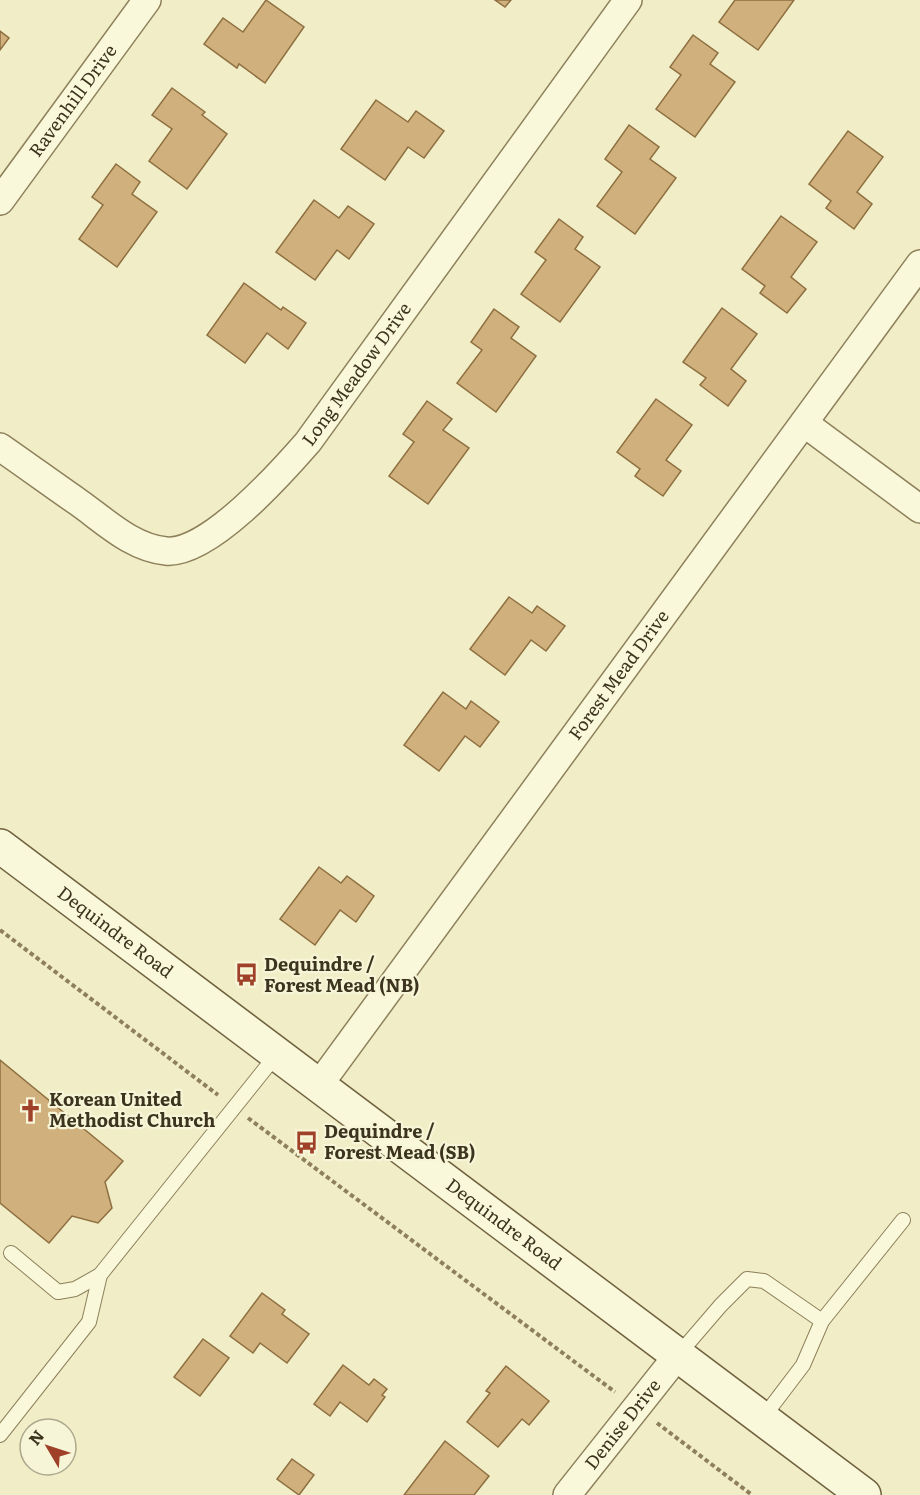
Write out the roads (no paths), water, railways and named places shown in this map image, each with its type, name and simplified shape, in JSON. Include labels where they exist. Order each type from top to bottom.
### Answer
[{"type":"main road","name":"Dequindre Road","points":[[0,846],[864,1495]]},
{"type":"street","name":"Ravenhill Drive","points":[[0,201],[147,0]]},
{"type":"street","name":"Long Meadow Drive","points":[[0,447],[123,534],[145,546],[167,551],[187,548],[207,538],[284,470],[308,442],[628,0]]},
{"type":"street","name":"Forest Mead Drive","points":[[319,1085],[920,264]]},
{"type":"street","points":[[804,423],[920,509]]},
{"type":"street","name":"Denise Drive","points":[[567,1495],[678,1355]]},
{"type":"lane","points":[[11,1253],[58,1292],[75,1289],[100,1275],[277,1054]]},
{"type":"lane","points":[[762,1419],[803,1365],[822,1321],[903,1220]]},
{"type":"lane","points":[[0,1435],[89,1322],[100,1275]]},
{"type":"lane","points":[[678,1355],[747,1279],[764,1281],[822,1321]]},
{"type":"place","name":"Dequindre / Forest Mead (NB)","points":[[246,975]]},
{"type":"place","name":"Korean United Methodist Church","points":[[31,1110]]},
{"type":"place","name":"Dequindre / Forest Mead (SB)","points":[[306,1142]]}]
